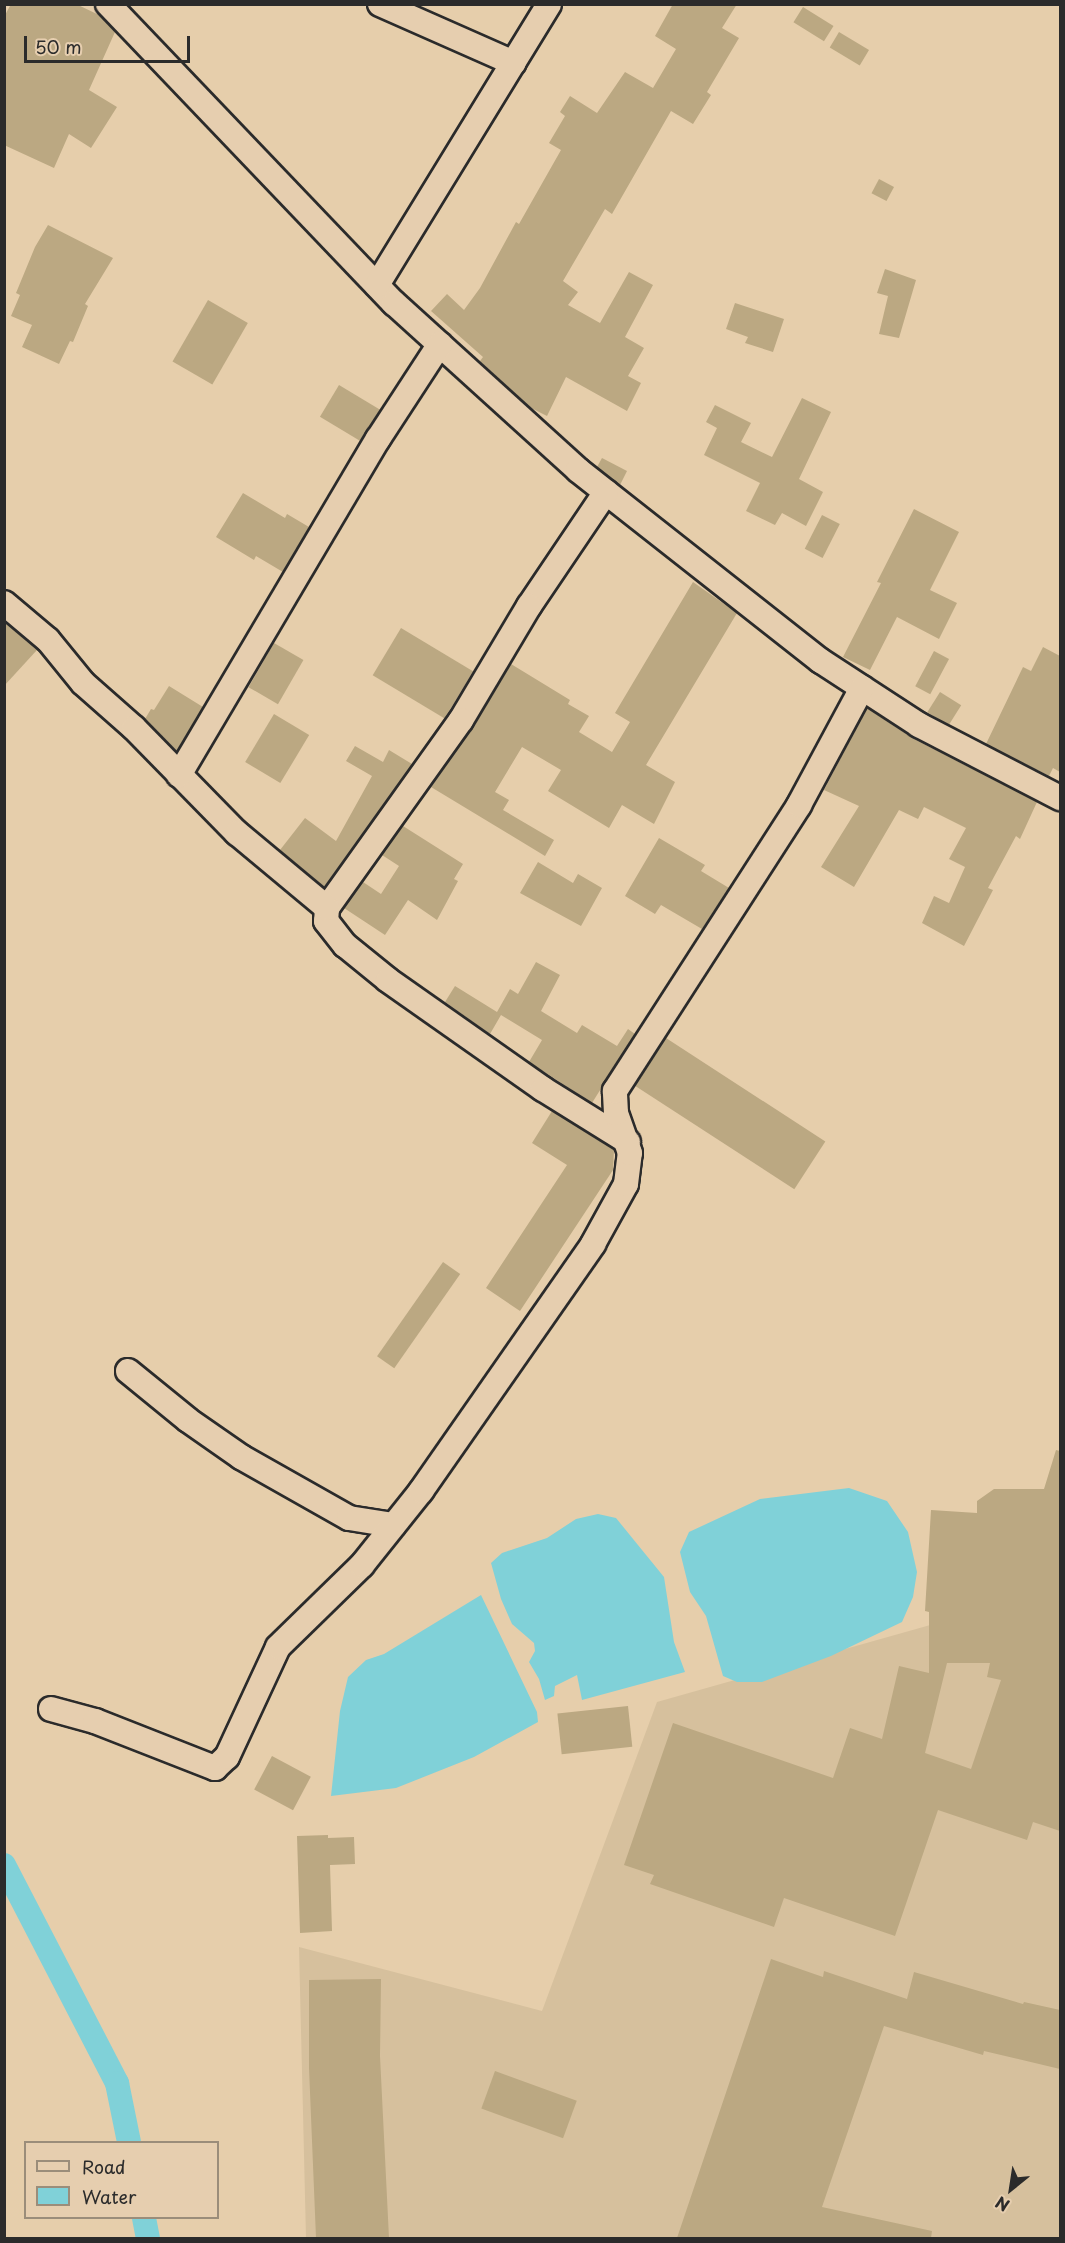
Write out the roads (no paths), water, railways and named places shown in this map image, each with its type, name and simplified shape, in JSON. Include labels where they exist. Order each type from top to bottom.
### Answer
[{"type":"street","points":[[380,4],[514,63]]},
{"type":"street","points":[[377,285],[549,4]]},
{"type":"street","points":[[112,6],[377,285],[606,492],[821,661],[919,725],[1060,798]]},
{"type":"street","points":[[179,775],[378,439],[440,344]]},
{"type":"street","points":[[606,492],[529,606],[461,720],[327,908],[326,921],[345,945],[388,981],[543,1089],[628,1142]]},
{"type":"street","points":[[4,603],[48,640],[83,682],[134,728],[237,833],[327,908]]},
{"type":"street","points":[[51,1709],[95,1721],[215,1768],[227,1757],[278,1647],[362,1565],[393,1526],[465,1430],[538,1320],[593,1244],[626,1184],[630,1153],[616,1113],[615,1090],[799,805],[862,688]]},
{"type":"street","points":[[128,1371],[188,1420],[241,1457],[350,1518],[393,1526]]},
{"type":"water","points":[[849,1488],[887,1501],[908,1532],[917,1572],[913,1597],[902,1622],[831,1656],[762,1682],[737,1682],[723,1676],[706,1616],[690,1592],[680,1552],[689,1532],[760,1499]]},
{"type":"water","points":[[598,1514],[616,1518],[664,1577],[674,1642],[685,1672],[582,1700],[577,1675],[555,1686],[554,1696],[545,1700],[539,1679],[529,1662],[535,1651],[534,1643],[512,1624],[501,1599],[491,1563],[502,1553],[547,1538],[576,1519]]},
{"type":"water","points":[[481,1595],[537,1712],[538,1722],[474,1757],[396,1788],[331,1796],[340,1711],[348,1677],[366,1660],[384,1654]]},
{"type":"waterway","points":[[4,1865],[117,2083],[129,2141]]},
{"type":"waterway","points":[[144,2219],[148,2238]]}]
